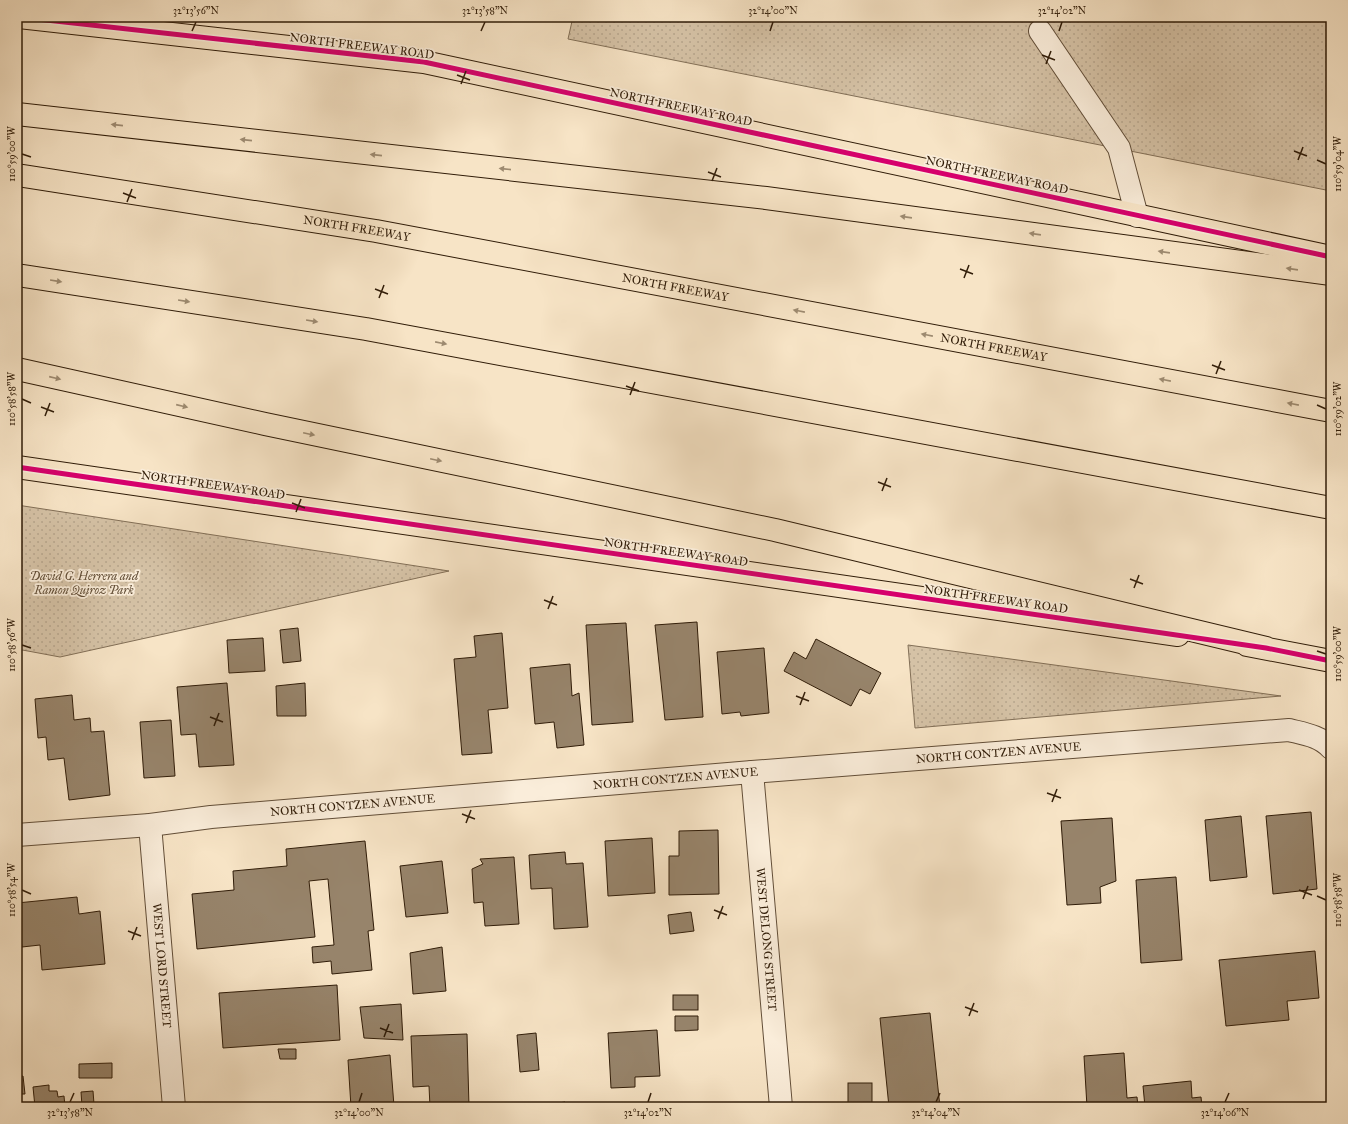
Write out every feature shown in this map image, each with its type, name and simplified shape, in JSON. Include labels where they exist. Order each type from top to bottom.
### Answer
[{"type":"main road","name":"NORTH FREEWAY ROAD","points":[[19,17],[424,62],[1331,257]]},
{"type":"main road","points":[[17,114],[766,198],[1331,274]]},
{"type":"main road","name":"NORTH FREEWAY","points":[[17,175],[376,231],[1331,411]]},
{"type":"main road","points":[[17,275],[366,329],[1331,508]]},
{"type":"main road","points":[[17,369],[265,424],[774,530],[1266,648]]},
{"type":"main road","name":"NORTH FREEWAY ROAD","points":[[17,467],[1266,648],[1331,661]]},
{"type":"street","points":[[1040,31],[1120,148],[1136,216]]},
{"type":"street","name":"NORTH CONTZEN AVENUE","points":[[17,835],[150,825],[211,817],[752,772],[1289,730],[1312,735],[1326,743],[1331,748]]},
{"type":"street","name":"WEST DELONG STREET","points":[[752,772],[781,1107]]},
{"type":"street","name":"WEST LORD STREET","points":[[150,825],[174,1107]]},
{"type":"green space","points":[[573,17],[1331,17],[1331,191],[568,39]]},
{"type":"green space","name":"David G. Herrera and Ramon Quiroz Park","points":[[17,505],[449,571],[60,657],[17,649]]},
{"type":"green space","points":[[908,645],[1281,696],[915,728]]},
{"type":"building","points":[[697,622],[703,717],[665,720],[655,625]]},
{"type":"building","points":[[626,623],[633,722],[592,725],[586,625]]},
{"type":"building","points":[[298,628],[301,661],[283,663],[280,630]]},
{"type":"building","points":[[502,633],[508,708],[488,710],[492,753],[462,755],[454,659],[476,657],[474,636]]},
{"type":"building","points":[[263,638],[265,671],[229,673],[227,640]]},
{"type":"building","points":[[816,639],[881,673],[870,694],[860,689],[851,706],[784,671],[794,652],[806,659]]},
{"type":"building","points":[[764,648],[769,713],[741,716],[740,712],[722,714],[717,652]]},
{"type":"building","points":[[570,664],[572,696],[579,693],[584,745],[557,748],[554,722],[535,724],[530,668]]},
{"type":"building","points":[[227,683],[234,765],[199,767],[196,734],[181,735],[177,687]]},
{"type":"building","points":[[305,683],[306,716],[277,716],[276,686]]},
{"type":"building","points":[[72,695],[74,720],[90,718],[91,732],[104,731],[110,795],[69,800],[64,758],[48,760],[46,737],[38,738],[35,699]]},
{"type":"building","points":[[171,720],[175,776],[144,778],[140,722]]},
{"type":"building","points":[[1311,812],[1317,889],[1273,894],[1266,816]]},
{"type":"building","points":[[1241,816],[1247,877],[1210,881],[1205,820]]},
{"type":"building","points":[[1112,818],[1116,881],[1100,887],[1101,903],[1067,905],[1061,821]]},
{"type":"building","points":[[718,830],[719,894],[669,895],[669,856],[679,856],[679,831]]},
{"type":"building","points":[[652,838],[655,893],[608,896],[605,841]]},
{"type":"building","points":[[365,841],[374,930],[368,931],[372,970],[332,974],[331,961],[313,963],[312,947],[334,945],[328,879],[309,881],[315,937],[197,949],[192,894],[234,890],[233,871],[287,866],[286,849]]},
{"type":"building","points":[[565,852],[566,864],[583,863],[588,927],[554,929],[552,888],[531,889],[529,855]]},
{"type":"building","points":[[514,857],[519,924],[485,926],[483,902],[474,903],[472,869],[483,864],[480,859]]},
{"type":"building","points":[[442,861],[448,913],[406,917],[400,866]]},
{"type":"building","points":[[1176,877],[1182,960],[1141,963],[1136,880]]},
{"type":"building","points":[[77,897],[79,914],[100,911],[105,964],[42,970],[40,945],[22,947],[20,932],[17,932],[17,903]]},
{"type":"building","points":[[691,912],[694,931],[670,934],[668,915]]},
{"type":"building","points":[[442,947],[446,991],[413,994],[410,953]]},
{"type":"building","points":[[1315,951],[1319,998],[1287,1001],[1289,1020],[1226,1026],[1219,960]]},
{"type":"building","points":[[337,985],[340,1040],[223,1048],[219,993]]},
{"type":"building","points":[[673,995],[698,995],[698,1010],[673,1010]]},
{"type":"building","points":[[401,1004],[403,1040],[364,1038],[360,1007]]},
{"type":"building","points":[[17,1010],[19,1010],[21,1028],[17,1028]]},
{"type":"building","points":[[930,1013],[940,1107],[889,1107],[880,1018]]},
{"type":"building","points":[[675,1016],[698,1016],[698,1030],[675,1031]]},
{"type":"building","points":[[657,1030],[660,1076],[635,1077],[635,1087],[611,1088],[608,1033]]},
{"type":"building","points":[[536,1033],[539,1070],[520,1072],[517,1035]]},
{"type":"building","points":[[467,1034],[469,1107],[430,1107],[429,1086],[413,1087],[411,1036]]},
{"type":"building","points":[[278,1049],[296,1049],[296,1059],[280,1059]]},
{"type":"building","points":[[1124,1053],[1127,1098],[1137,1097],[1138,1107],[1087,1107],[1084,1056]]},
{"type":"building","points":[[390,1055],[394,1106],[351,1107],[348,1060]]},
{"type":"building","points":[[112,1063],[112,1078],[79,1078],[79,1064]]},
{"type":"building","points":[[23,1076],[25,1094],[17,1094],[17,1077]]},
{"type":"building","points":[[1191,1081],[1192,1098],[1201,1097],[1202,1107],[1145,1107],[1143,1086]]},
{"type":"building","points":[[848,1083],[872,1083],[872,1107],[848,1107]]},
{"type":"building","points":[[49,1085],[49,1091],[57,1091],[58,1097],[64,1096],[65,1107],[35,1107],[33,1087]]},
{"type":"building","points":[[93,1091],[94,1104],[82,1106],[81,1092]]},
{"type":"building","points":[[565,1102],[565,1107],[551,1107],[551,1104]]},
{"type":"cycle path","points":[[19,17],[424,62],[1331,257]]},
{"type":"cycle path","points":[[17,467],[1266,648],[1331,661]]}]
